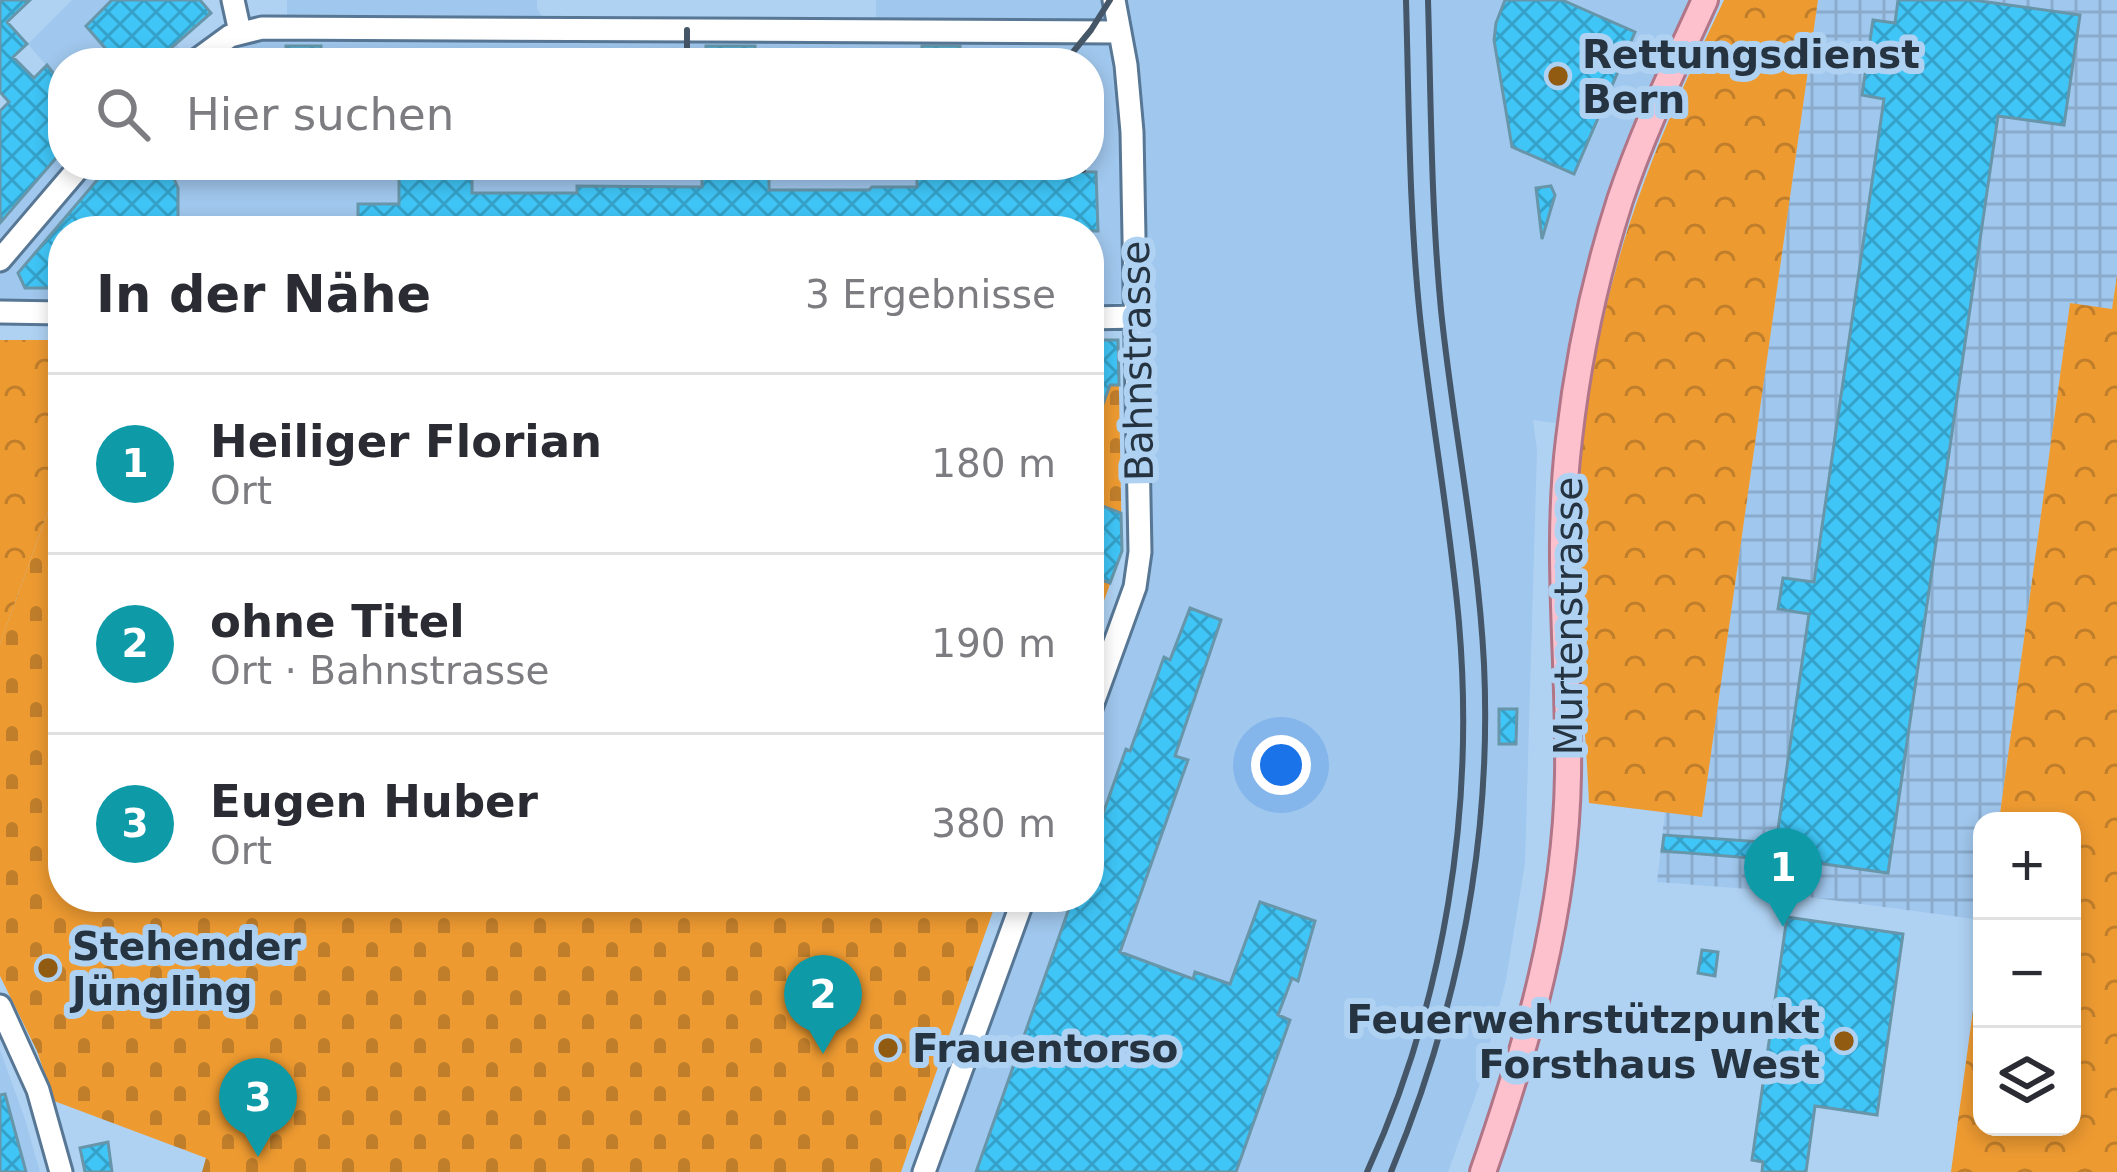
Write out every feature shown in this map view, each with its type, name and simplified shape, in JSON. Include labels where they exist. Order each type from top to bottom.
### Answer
[{"type":"main road","name":"Murtenstrasse","points":[[1484,1172],[1540,990],[1559,877],[1568,778],[1562,521],[1568,442],[1585,339],[1626,184],[1705,0]]},
{"type":"street","points":[[233,0],[240,32]]},
{"type":"street","name":"Bahnstrasse","points":[[1104,671],[1139,572],[1132,132],[1114,0]]},
{"type":"street","points":[[212,48],[240,32],[262,28],[1120,32]]},
{"type":"street","points":[[0,260],[68,180]]},
{"type":"street","points":[[0,312],[48,313]]},
{"type":"street","points":[[1104,317],[1138,317]]},
{"type":"street","points":[[924,1172],[1019,912]]},
{"type":"street","points":[[0,1006],[38,1090],[61,1172]]},
{"type":"shaded area","points":[[72,0],[137,0],[180,48],[48,48],[48,180],[1104,180],[1104,48],[209,48],[287,20],[287,0],[537,0],[544,20],[876,22],[876,0],[1102,0],[1119,113],[1122,303],[1104,304],[1104,216],[48,216],[48,304],[0,304],[0,111],[46,65],[28,44]]},
{"type":"shaded area","points":[[1114,0],[1701,0],[1645,122],[1563,424],[1533,420],[1537,450],[1525,863],[1506,980],[1479,1086],[1448,1172],[924,1172],[1019,912],[1104,912],[1104,673],[1135,587],[1137,317]]},
{"type":"shaded area","points":[[1818,0],[2117,0],[2117,275],[2112,309],[2070,304],[2000,812],[1973,812],[1973,919],[1657,882],[1665,812],[1702,816]]},
{"type":"shaded area","points":[[0,1050],[25,1119],[40,1172],[0,1172]]},
{"type":"green space","points":[[1724,0],[1818,0],[1702,817],[1589,803],[1576,554],[1589,391],[1617,266],[1661,138]]},
{"type":"green space","points":[[2117,275],[2117,1172],[1951,1172],[1973,1010],[1973,1136],[2081,1136],[2081,812],[2000,812],[2070,303],[2112,309]]},
{"type":"green space","points":[[0,340],[48,340],[48,511],[0,644]]},
{"type":"green space","points":[[1104,340],[1118,340],[1122,551],[1104,601]]},
{"type":"green space","points":[[48,511],[48,912],[993,912],[901,1172],[202,1172],[206,1158],[54,1101],[37,1051],[0,976],[0,644]]},
{"type":"building","points":[[0,0],[30,0],[7,22],[27,44],[13,57],[34,78],[48,66],[48,167],[0,223],[0,111],[9,102],[0,92]]},
{"type":"building","points":[[112,0],[200,0],[211,13],[171,48],[105,48],[86,26]]},
{"type":"building","name":"Rettungsdienst Bern","points":[[1505,0],[1562,0],[1635,32],[1574,174],[1512,147],[1494,40]]},
{"type":"building","points":[[1898,0],[1973,0],[2080,15],[2064,125],[1998,116],[1888,873],[1662,851],[1664,835],[1776,843],[1809,614],[1778,609],[1783,578],[1814,582],[1884,99],[1862,95],[1873,20],[1895,23]]},
{"type":"building","points":[[706,46],[755,46],[755,48]]},
{"type":"building","points":[[97,180],[175,180],[178,188],[178,216],[67,216]]},
{"type":"building","points":[[399,180],[472,180],[472,193],[577,193],[577,186],[702,187],[702,180],[769,180],[769,190],[917,187],[917,180],[1096,180],[1097,216],[358,216],[358,204],[399,204]]},
{"type":"building","points":[[1551,186],[1555,195],[1542,239],[1536,188]]},
{"type":"building","points":[[48,238],[48,288],[25,288],[18,273]]},
{"type":"building","points":[[1104,340],[1118,340],[1119,385],[1110,385],[1104,401]]},
{"type":"building","points":[[1104,507],[1121,513],[1122,551],[1110,583],[1104,581]]},
{"type":"building","points":[[1190,608],[1221,620],[1175,756],[1188,760],[1120,952],[1193,979],[1195,972],[1230,984],[1260,902],[1315,921],[1298,981],[1292,978],[1278,1015],[1290,1020],[1236,1172],[976,1172],[1068,912],[1104,912],[1104,811],[1164,657],[1170,660]]},
{"type":"building","points":[[1499,709],[1517,709],[1516,744],[1499,744]]},
{"type":"building","points":[[1787,917],[1903,934],[1877,1115],[1815,1106],[1806,1172],[1762,1172],[1763,1162],[1752,1160]]},
{"type":"building","points":[[1702,950],[1718,952],[1715,976],[1698,973]]},
{"type":"building","points":[[5,1094],[26,1172],[0,1172],[0,1095]]},
{"type":"building","points":[[108,1142],[112,1172],[85,1172],[80,1148]]},
{"type":"railway","points":[[1076,48],[1110,0]]},
{"type":"railway","points":[[1367,1172],[1417,1041],[1435,972],[1448,903],[1462,763],[1459,623],[1416,278],[1406,0]]},
{"type":"railway","points":[[1391,1172],[1435,1049],[1466,923],[1476,859],[1485,729],[1476,575],[1438,271],[1428,0]]},
{"type":"railway","points":[[687,30],[687,48]]},
{"type":"place","name":"Rettungsdienst Bern","points":[[1558,76]]},
{"type":"place","name":"Heiliger Florian","points":[[1783,927]]},
{"type":"place","name":"Stehender Jüngling","points":[[48,968]]},
{"type":"place","name":"Feuerwehrstützpunkt Forsthaus West","points":[[1844,1041]]},
{"type":"place","name":"Frauentorso","points":[[888,1048]]},
{"type":"place","name":"ohne Titel","points":[[823,1054]]},
{"type":"place","name":"Eugen Huber","points":[[258,1157]]}]
